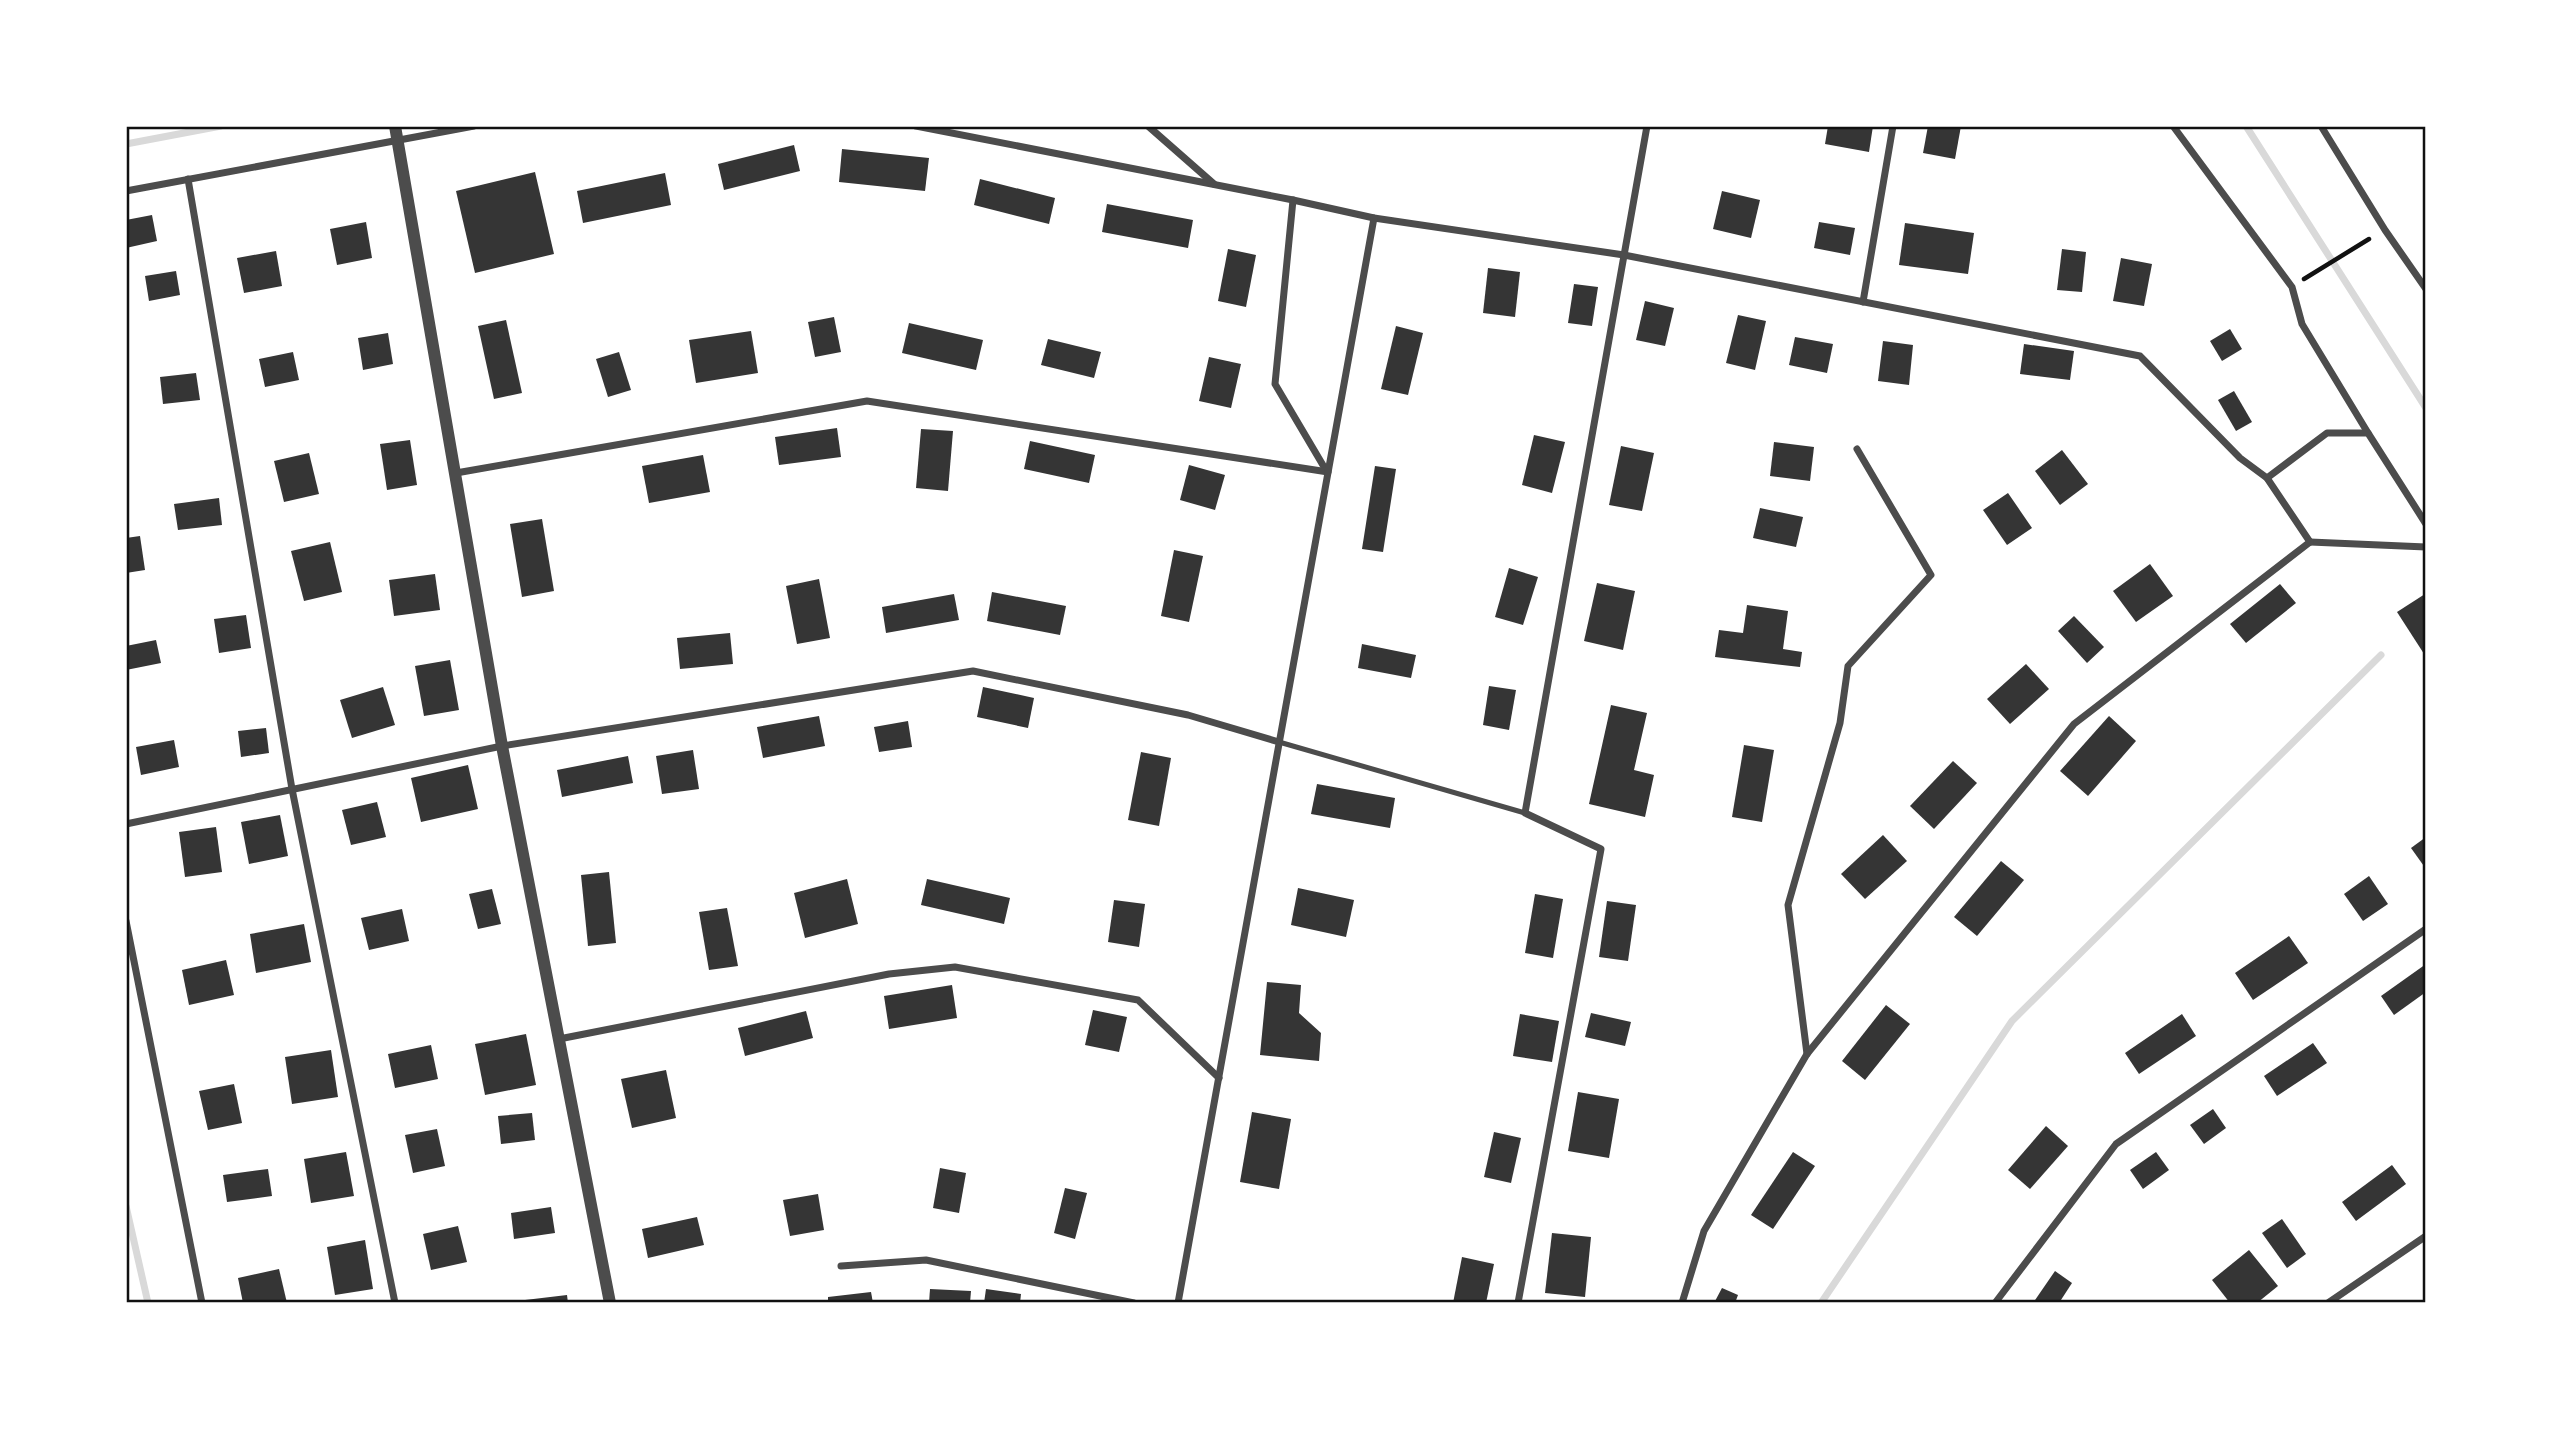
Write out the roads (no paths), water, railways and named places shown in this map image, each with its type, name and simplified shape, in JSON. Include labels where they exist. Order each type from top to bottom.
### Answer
[{"type":"street","points":[[395,126],[502,746],[610,1303]]},
{"type":"street","points":[[126,191],[474,126]]},
{"type":"street","points":[[916,126],[1374,218],[1624,255],[2140,356],[2240,458],[2267,478],[2310,542]]},
{"type":"street","points":[[1148,126],[1214,185]]},
{"type":"street","points":[[1518,1303],[1601,849],[1525,813],[1647,126]]},
{"type":"street","points":[[1863,302],[1893,126]]},
{"type":"street","points":[[2173,126],[2292,287],[2302,324],[2426,524]]},
{"type":"street","points":[[2321,126],[2385,230],[2426,289]]},
{"type":"street","points":[[188,178],[292,789],[395,1303]]},
{"type":"street","points":[[1293,200],[1275,384],[1328,472]]},
{"type":"street","points":[[1178,1303],[1374,218]]},
{"type":"street","points":[[456,473],[867,401],[1328,472]]},
{"type":"street","points":[[2267,478],[2327,433],[2368,433]]},
{"type":"street","points":[[1807,1054],[1788,905],[1840,723],[1848,666],[1931,575],[1857,449]]},
{"type":"street","points":[[1682,1303],[1704,1231],[1807,1054],[2074,724],[2310,542],[2426,547]]},
{"type":"street","points":[[126,824],[502,746],[973,671],[1188,715],[1279,742]]},
{"type":"street","points":[[126,921],[202,1303]]},
{"type":"street","points":[[1995,1303],[2116,1144],[2426,929]]},
{"type":"street","points":[[559,1039],[889,974],[955,967],[1138,1000],[1219,1077]]},
{"type":"street","points":[[2328,1303],[2426,1236]]},
{"type":"street","points":[[841,1266],[926,1260],[1135,1303]]},
{"type":"lane","points":[[1279,742],[1525,813]]},
{"type":"waterway","points":[[126,144],[221,126]]},
{"type":"waterway","points":[[2246,126],[2426,408]]},
{"type":"waterway","points":[[1821,1303],[2012,1021],[2381,655]]},
{"type":"waterway","points":[[126,1206],[148,1303]]}]
